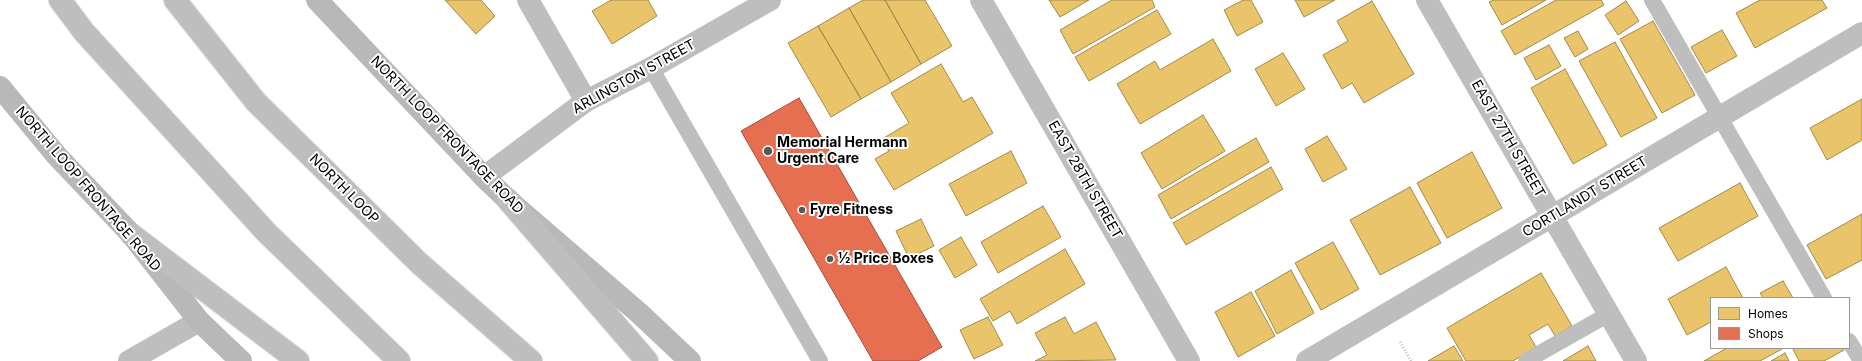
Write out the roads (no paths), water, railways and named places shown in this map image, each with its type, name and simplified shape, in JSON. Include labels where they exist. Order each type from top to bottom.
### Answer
[{"type":"main road","points":[[60,0],[84,32],[266,232],[399,361]]},
{"type":"main road","name":"NORTH LOOP","points":[[175,0],[256,102],[419,263],[531,361]]},
{"type":"main road","name":"NORTH LOOP FRONTAGE ROAD","points":[[317,0],[484,177],[690,361]]},
{"type":"main road","points":[[528,0],[586,100]]},
{"type":"main road","name":"ARLINGTON STREET","points":[[484,177],[586,100],[651,68],[770,0]]},
{"type":"main road","name":"EAST 28TH STREET","points":[[982,0],[1188,361]]},
{"type":"main road","name":"EAST 27TH STREET","points":[[1427,0],[1636,361]]},
{"type":"main road","name":"CORTLANDT STREET","points":[[1307,361],[1862,32]]},
{"type":"main road","name":"NORTH LOOP FRONTAGE ROAD","points":[[0,87],[57,156],[132,235],[199,321],[242,361]]},
{"type":"main road","points":[[508,200],[647,361]]},
{"type":"main road","points":[[132,235],[298,361]]},
{"type":"main road","points":[[129,361],[199,321]]},
{"type":"lane","points":[[1652,0],[1823,297]]},
{"type":"lane","points":[[651,68],[820,361]]},
{"type":"lane","points":[[1526,361],[1609,314]]},
{"type":"lane","points":[[1850,343],[1861,361]]},
{"type":"place","name":"Memorial Hermann Urgent Care","points":[[768,151]]},
{"type":"place","name":"Fyre Fitness","points":[[802,210]]},
{"type":"place","name":"½ Price Boxes","points":[[830,259]]}]
